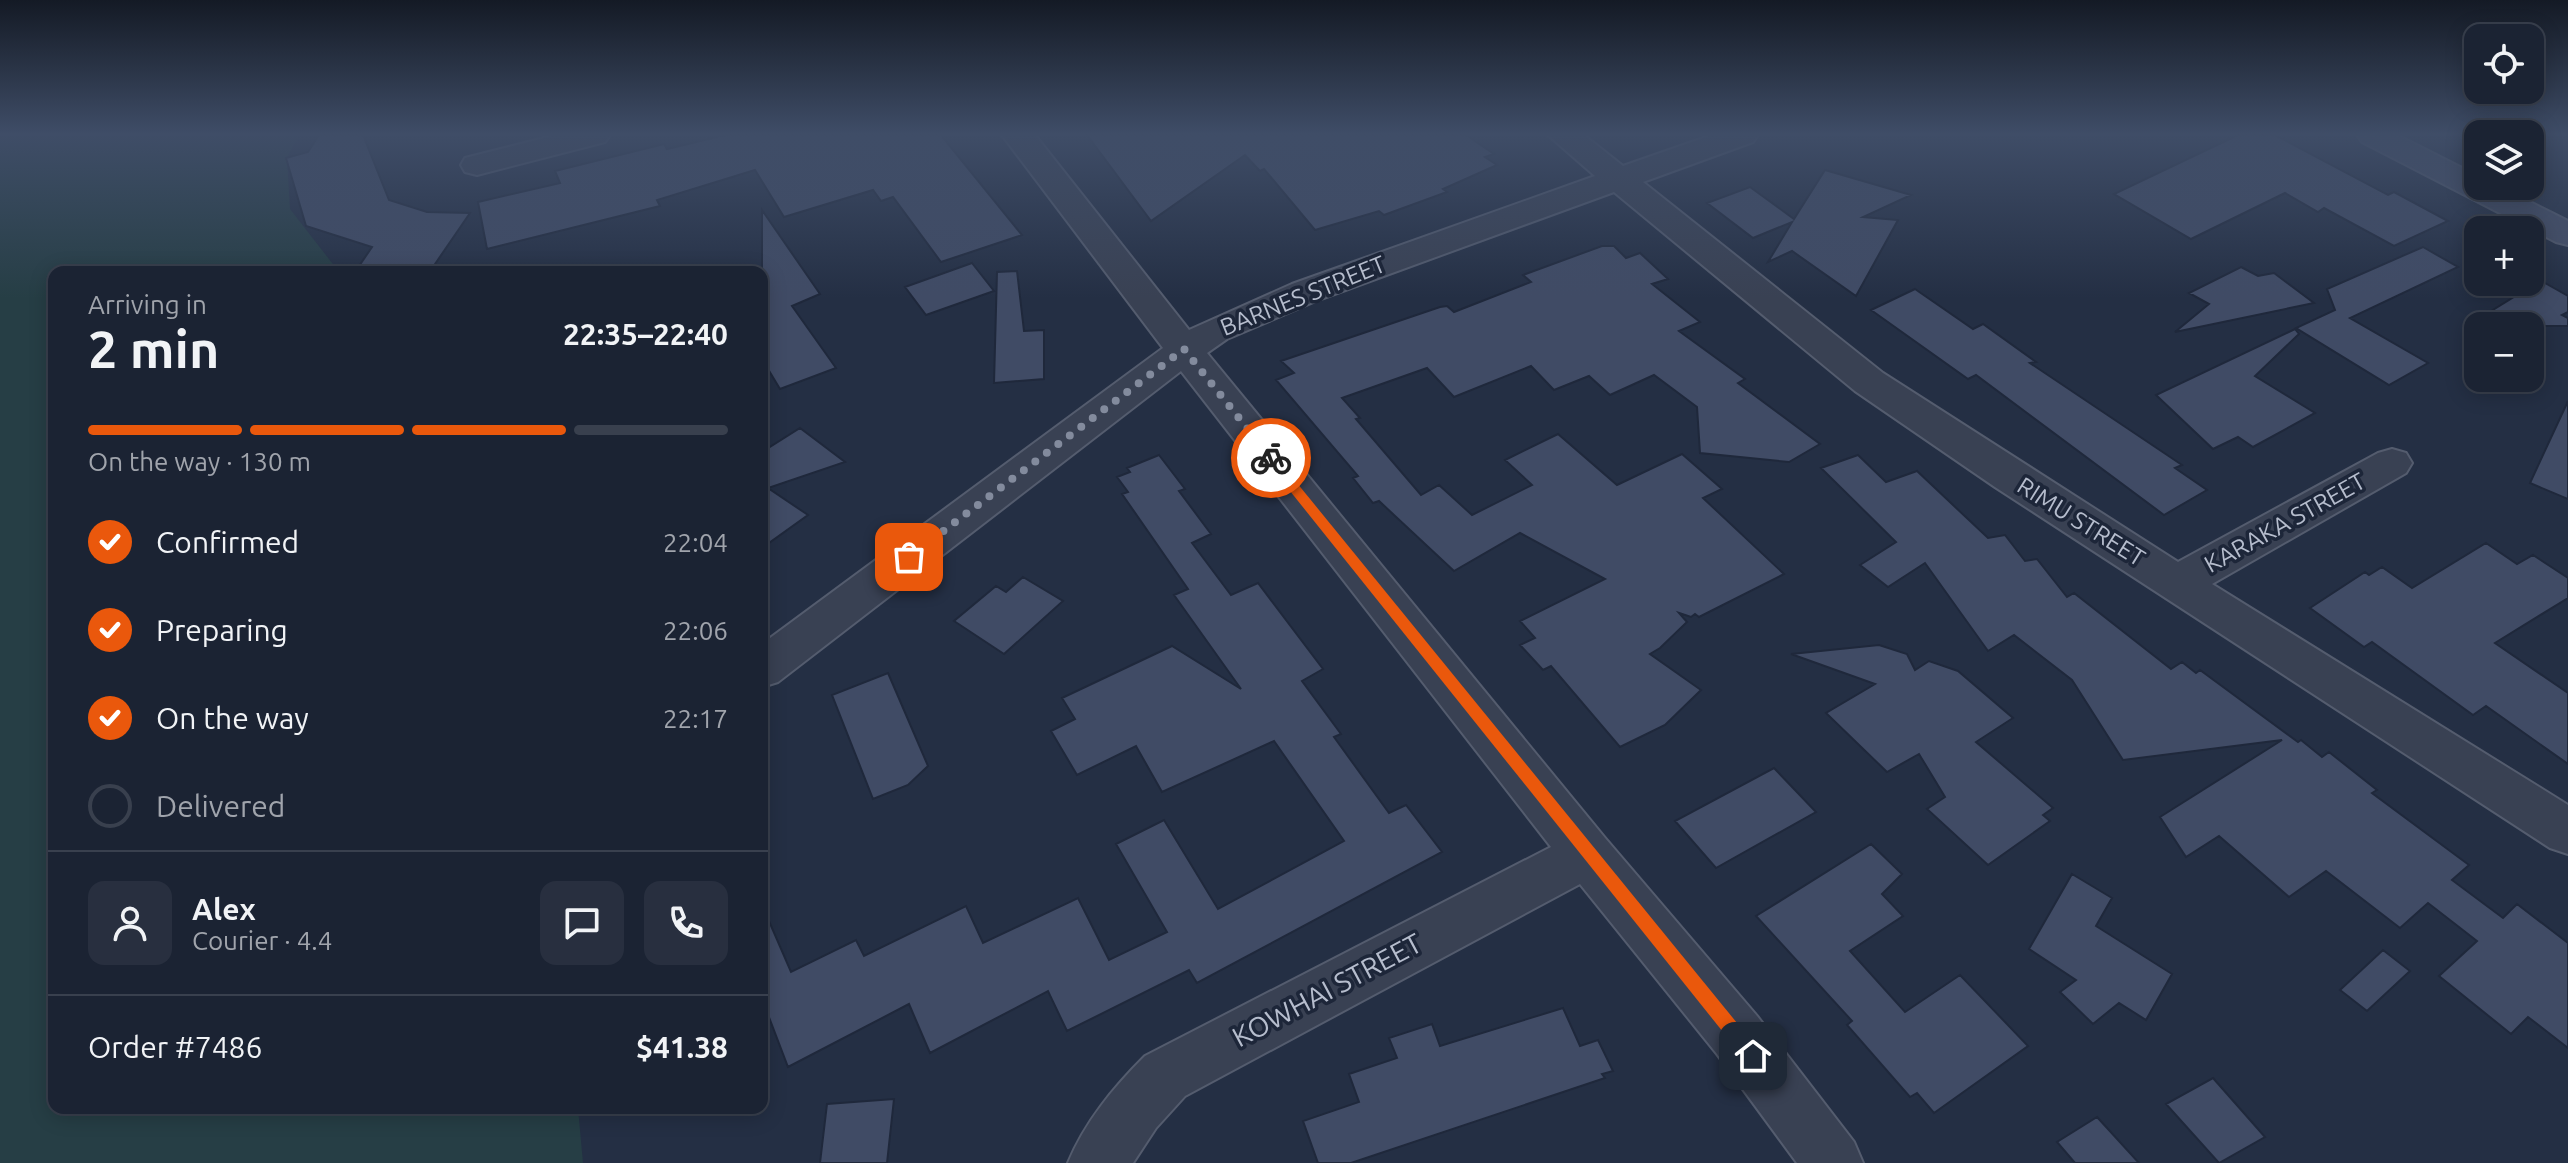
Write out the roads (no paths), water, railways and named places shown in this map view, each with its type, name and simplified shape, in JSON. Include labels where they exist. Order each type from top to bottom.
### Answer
[{"type":"street","points":[[1060,189],[1587,854],[1737,1035],[1833,1163]]},
{"type":"street","name":"BARNES STREET","points":[[768,664],[1184,349],[1214,331],[1305,292],[1590,189]]},
{"type":"street","name":"RIMU STREET","points":[[1631,189],[1869,382],[2010,477],[2568,832]]},
{"type":"street","points":[[2479,189],[2568,235]]},
{"type":"street","name":"KARAKA STREET","points":[[2177,583],[2392,463]]},
{"type":"street","name":"KOWHAI STREET","points":[[1098,1163],[1135,1107],[1165,1076],[1587,854]]}]
